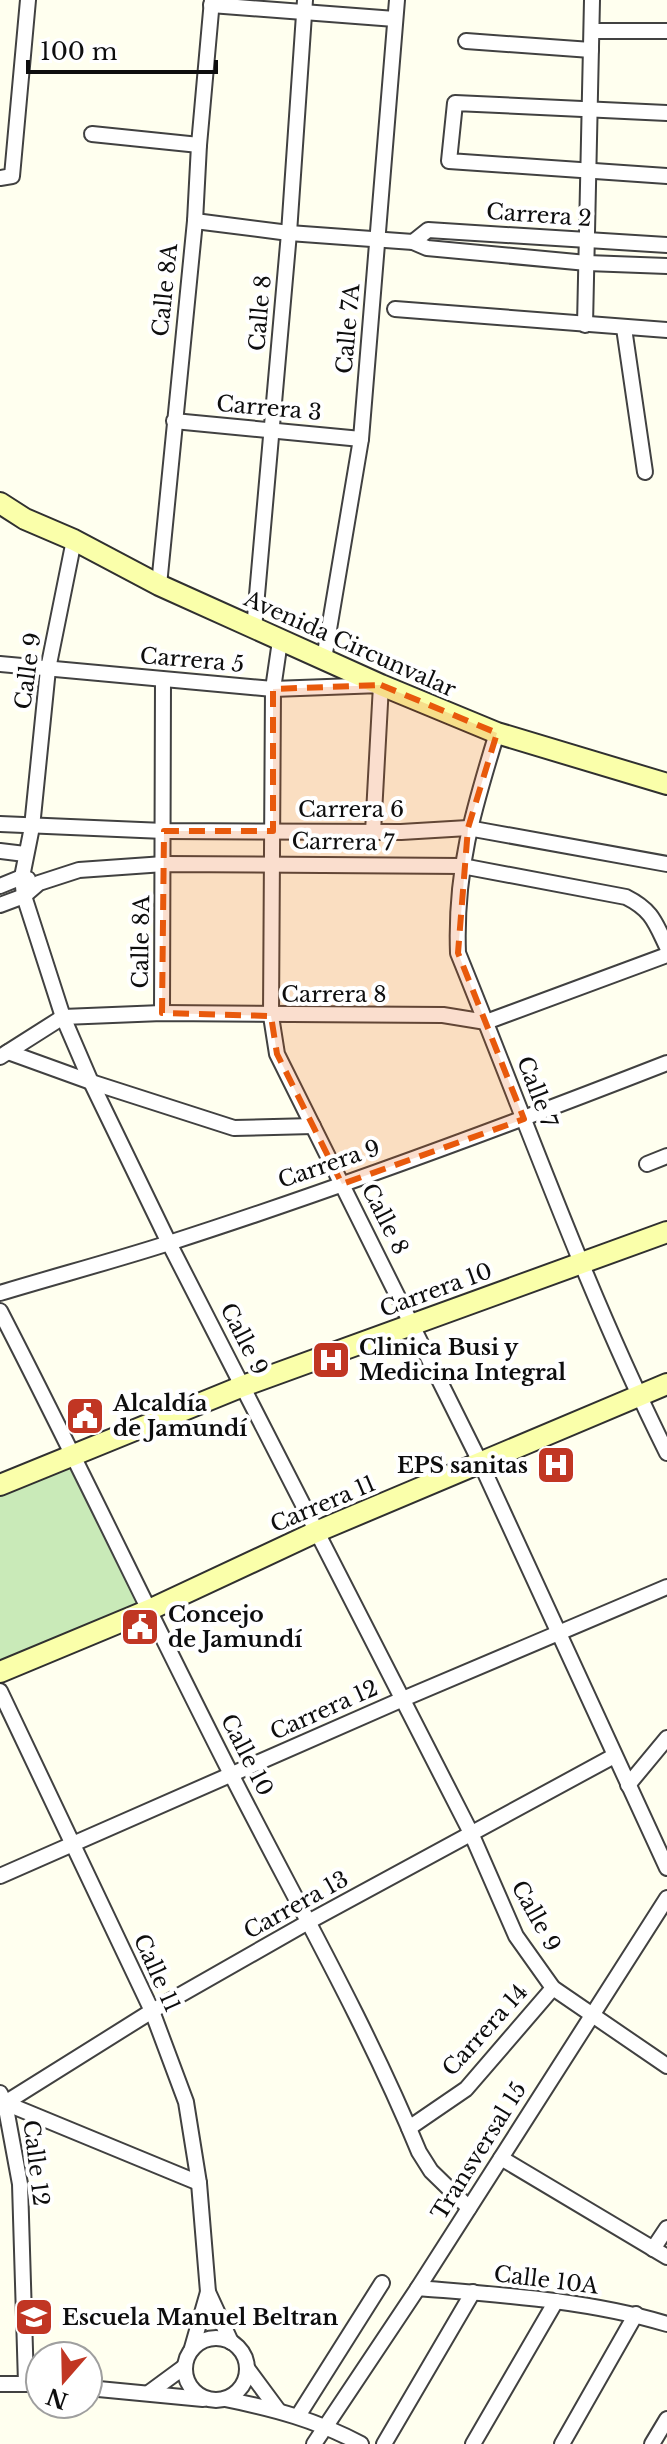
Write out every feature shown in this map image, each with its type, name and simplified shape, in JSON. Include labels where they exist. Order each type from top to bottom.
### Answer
[{"type":"main road","name":"Avenida Circunvalar","points":[[0,503],[25,519],[74,540],[159,585],[381,685],[497,733],[667,784]]},
{"type":"main road","name":"Avenida Circunvalar","points":[[0,518],[25,519]]},
{"type":"main road","name":"Carrera 10","points":[[0,1485],[243,1386],[667,1232]]},
{"type":"main road","name":"Carrera 11","points":[[0,1672],[149,1610],[316,1532],[667,1384]]},
{"type":"street","points":[[0,178],[12,176],[28,0]]},
{"type":"street","name":"Calle 7A","points":[[324,659],[361,439],[397,0]]},
{"type":"street","points":[[585,325],[592,0]]},
{"type":"street","points":[[211,3],[304,6],[395,19]]},
{"type":"street","name":"Calle 8A","points":[[159,585],[195,221],[211,3]]},
{"type":"street","name":"Calle 8","points":[[254,629],[289,233],[304,6]]},
{"type":"street","points":[[592,31],[667,31]]},
{"type":"street","points":[[466,41],[591,50]]},
{"type":"street","points":[[667,113],[455,103],[449,161],[667,176]]},
{"type":"street","points":[[92,134],[199,145]]},
{"type":"street","name":"Carrera 2","points":[[195,221],[289,233],[413,242],[427,248],[587,263],[667,266]]},
{"type":"street","name":"Carrera 2","points":[[413,242],[428,230],[667,245]]},
{"type":"street","points":[[395,309],[667,330]]},
{"type":"street","points":[[624,328],[645,472]]},
{"type":"street","name":"Carrera 3","points":[[174,421],[361,439]]},
{"type":"street","name":"Calle 9","points":[[74,540],[48,669],[32,827],[22,877],[24,896],[63,1017],[169,1243],[471,1833],[516,1936],[553,1988],[667,2066]]},
{"type":"street","name":"Calle 8","points":[[280,641],[273,689],[271,1016],[277,1054],[414,1324],[614,1756],[665,1859]]},
{"type":"street","name":"Carrera 5","points":[[0,664],[273,689],[381,685]]},
{"type":"street","name":"Calle 8A","points":[[162,1013],[163,680]]},
{"type":"street","points":[[373,832],[381,685]]},
{"type":"street","name":"Calle 7","points":[[497,733],[468,828],[457,918],[458,953],[581,1263],[638,1396],[667,1453]]},
{"type":"street","name":"Carrera 6","points":[[0,824],[164,831],[373,832],[468,828],[667,864]]},
{"type":"street","points":[[0,851],[25,854]]},
{"type":"street","name":"Carrera 7","points":[[0,905],[24,896],[39,883],[79,870],[164,864],[462,866],[626,897],[644,906],[667,947]]},
{"type":"street","points":[[0,886],[22,877],[39,883]]},
{"type":"street","name":"Carrera 8","points":[[63,1017],[162,1013],[443,1015],[486,1022],[667,955]]},
{"type":"street","points":[[4,1054],[63,1017]]},
{"type":"street","points":[[4,1054],[234,1128],[313,1126]]},
{"type":"street","name":"Carrera 9","points":[[0,1293],[169,1243],[342,1184],[524,1119],[667,1063]]},
{"type":"street","points":[[647,1164],[667,1156]]},
{"type":"street","name":"Calle 10","points":[[0,1311],[232,1775],[310,1921],[419,2152],[431,2171],[469,2208]]},
{"type":"street","name":"Carrera 12","points":[[0,1876],[667,1587]]},
{"type":"street","name":"Calle 11","points":[[0,1691],[152,2011],[186,2102],[199,2183],[208,2292],[231,2342]]},
{"type":"street","points":[[628,1785],[667,1738]]},
{"type":"street","name":"Carrera 13","points":[[3,2098],[310,1921],[614,1756]]},
{"type":"street","name":"Transversal 15","points":[[314,2444],[418,2288],[667,1898]]},
{"type":"street","name":"Carrera 14","points":[[409,2128],[466,2089],[553,1988]]},
{"type":"street","points":[[3,2098],[199,2183]]},
{"type":"street","name":"Calle 12","points":[[3,2098],[20,2184],[30,2340]]},
{"type":"street","points":[[501,2158],[667,2257]]},
{"type":"street","points":[[653,2249],[667,2228]]},
{"type":"street","points":[[298,2416],[382,2283]]},
{"type":"street","name":"Calle 10A","points":[[418,2288],[556,2301],[636,2314],[667,2324]]},
{"type":"street","name":"Calle 11","points":[[192,2348],[208,2292]]},
{"type":"street","points":[[384,2444],[473,2292]]},
{"type":"street","points":[[473,2444],[556,2301]]},
{"type":"street","points":[[562,2444],[636,2314]]},
{"type":"street","points":[[150,2392],[184,2367],[192,2348],[211,2338],[231,2342],[245,2358],[247,2368],[278,2410]]},
{"type":"street","points":[[184,2367],[189,2386],[205,2399]]},
{"type":"street","points":[[225,2399],[241,2387],[247,2368]]},
{"type":"street","points":[[0,2384],[24,2384]]},
{"type":"street","points":[[104,2389],[225,2399],[278,2410],[327,2426],[361,2444]]},
{"type":"street","points":[[652,2444],[667,2419]]},
{"type":"highlighted area","points":[[381,685],[497,733],[468,828],[458,953],[524,1119],[342,1184],[277,1054],[271,1016],[162,1013],[164,831],[273,831],[273,689]]},
{"type":"green space","points":[[74,1454],[149,1610],[0,1672],[0,1485]]},
{"type":"place","name":"Clinica Busi y Medicina Integral","points":[[331,1360]]},
{"type":"place","name":"Alcaldía de Jamundí","points":[[85,1416]]},
{"type":"place","name":"EPS sanitas","points":[[556,1465]]},
{"type":"place","name":"Concejo de Jamundí","points":[[140,1627]]},
{"type":"place","name":"Escuela Manuel Beltran","points":[[34,2317]]}]
